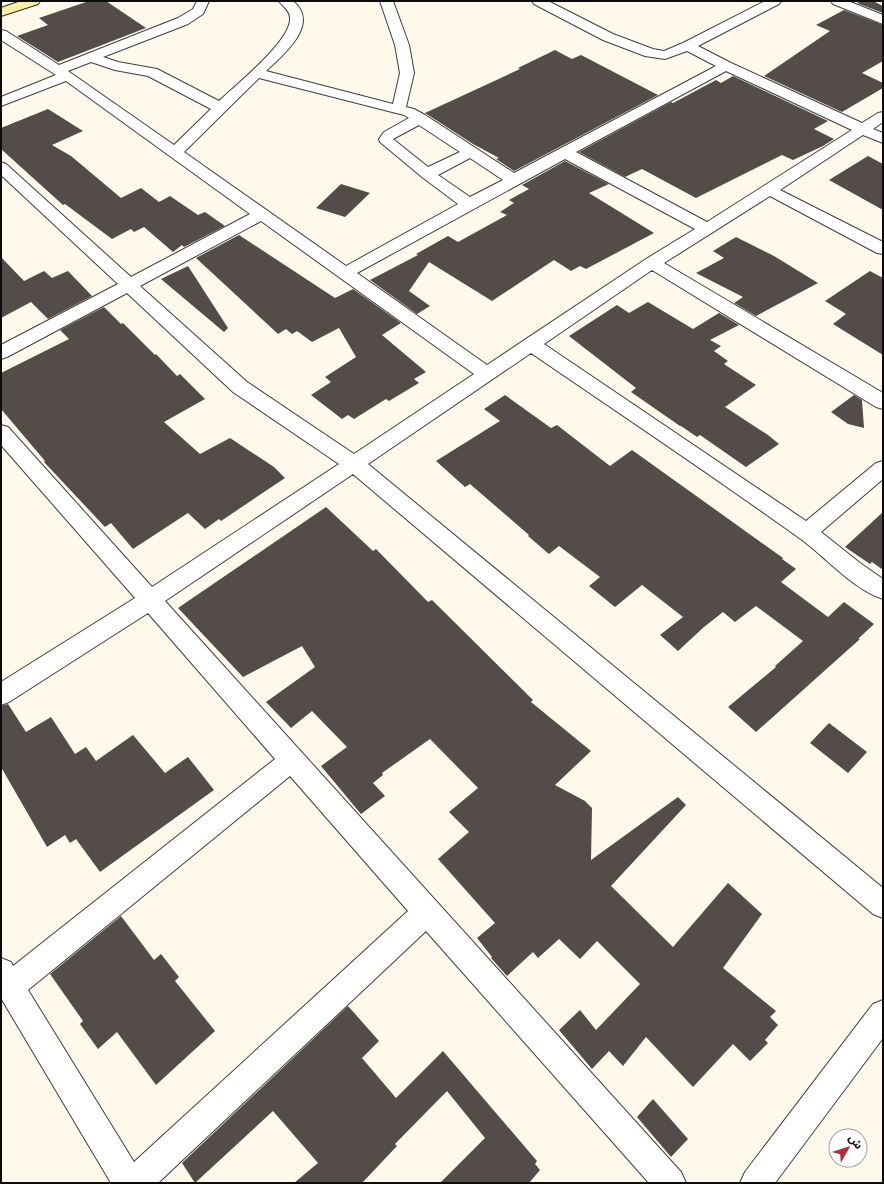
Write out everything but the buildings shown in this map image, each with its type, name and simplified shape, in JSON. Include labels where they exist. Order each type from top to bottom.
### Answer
[{"type":"street","points":[[1,12],[34,1]]},
{"type":"street","points":[[1,102],[62,73],[90,57],[183,21],[198,11],[203,1]]},
{"type":"street","points":[[174,153],[285,45],[297,27],[293,6],[285,1]]},
{"type":"street","points":[[538,1],[608,37],[650,53],[665,55],[688,46],[775,1]]},
{"type":"street","points":[[837,1],[883,20]]},
{"type":"street","points":[[389,2],[402,45],[407,73],[399,108]]},
{"type":"street","points":[[1,34],[62,73],[487,374]]},
{"type":"street","points":[[688,46],[726,66],[883,139]]},
{"type":"street","points":[[90,57],[115,66],[152,72],[221,108]]},
{"type":"street","points":[[344,273],[564,152],[726,66]]},
{"type":"street","points":[[256,73],[399,108],[420,118],[514,180]]},
{"type":"street","points":[[1,696],[150,600],[652,263],[769,190],[883,116]]},
{"type":"street","points":[[420,118],[397,129],[386,139],[387,142],[427,174],[469,204]]},
{"type":"street","points":[[427,174],[471,152]]},
{"type":"street","points":[[564,152],[706,228]]},
{"type":"street","points":[[1,167],[240,387],[354,464],[883,905]]},
{"type":"street","points":[[769,190],[883,249]]},
{"type":"street","points":[[1,353],[262,214]]},
{"type":"street","points":[[652,263],[883,402]]},
{"type":"street","points":[[532,345],[807,532],[852,569],[883,590]]},
{"type":"street","points":[[1,432],[426,912],[670,1183]]},
{"type":"street","points":[[807,532],[883,468]]},
{"type":"street","points":[[129,1183],[6,979],[292,760]]},
{"type":"street","points":[[135,1183],[426,912]]},
{"type":"street","points":[[756,1183],[883,1014]]}]
